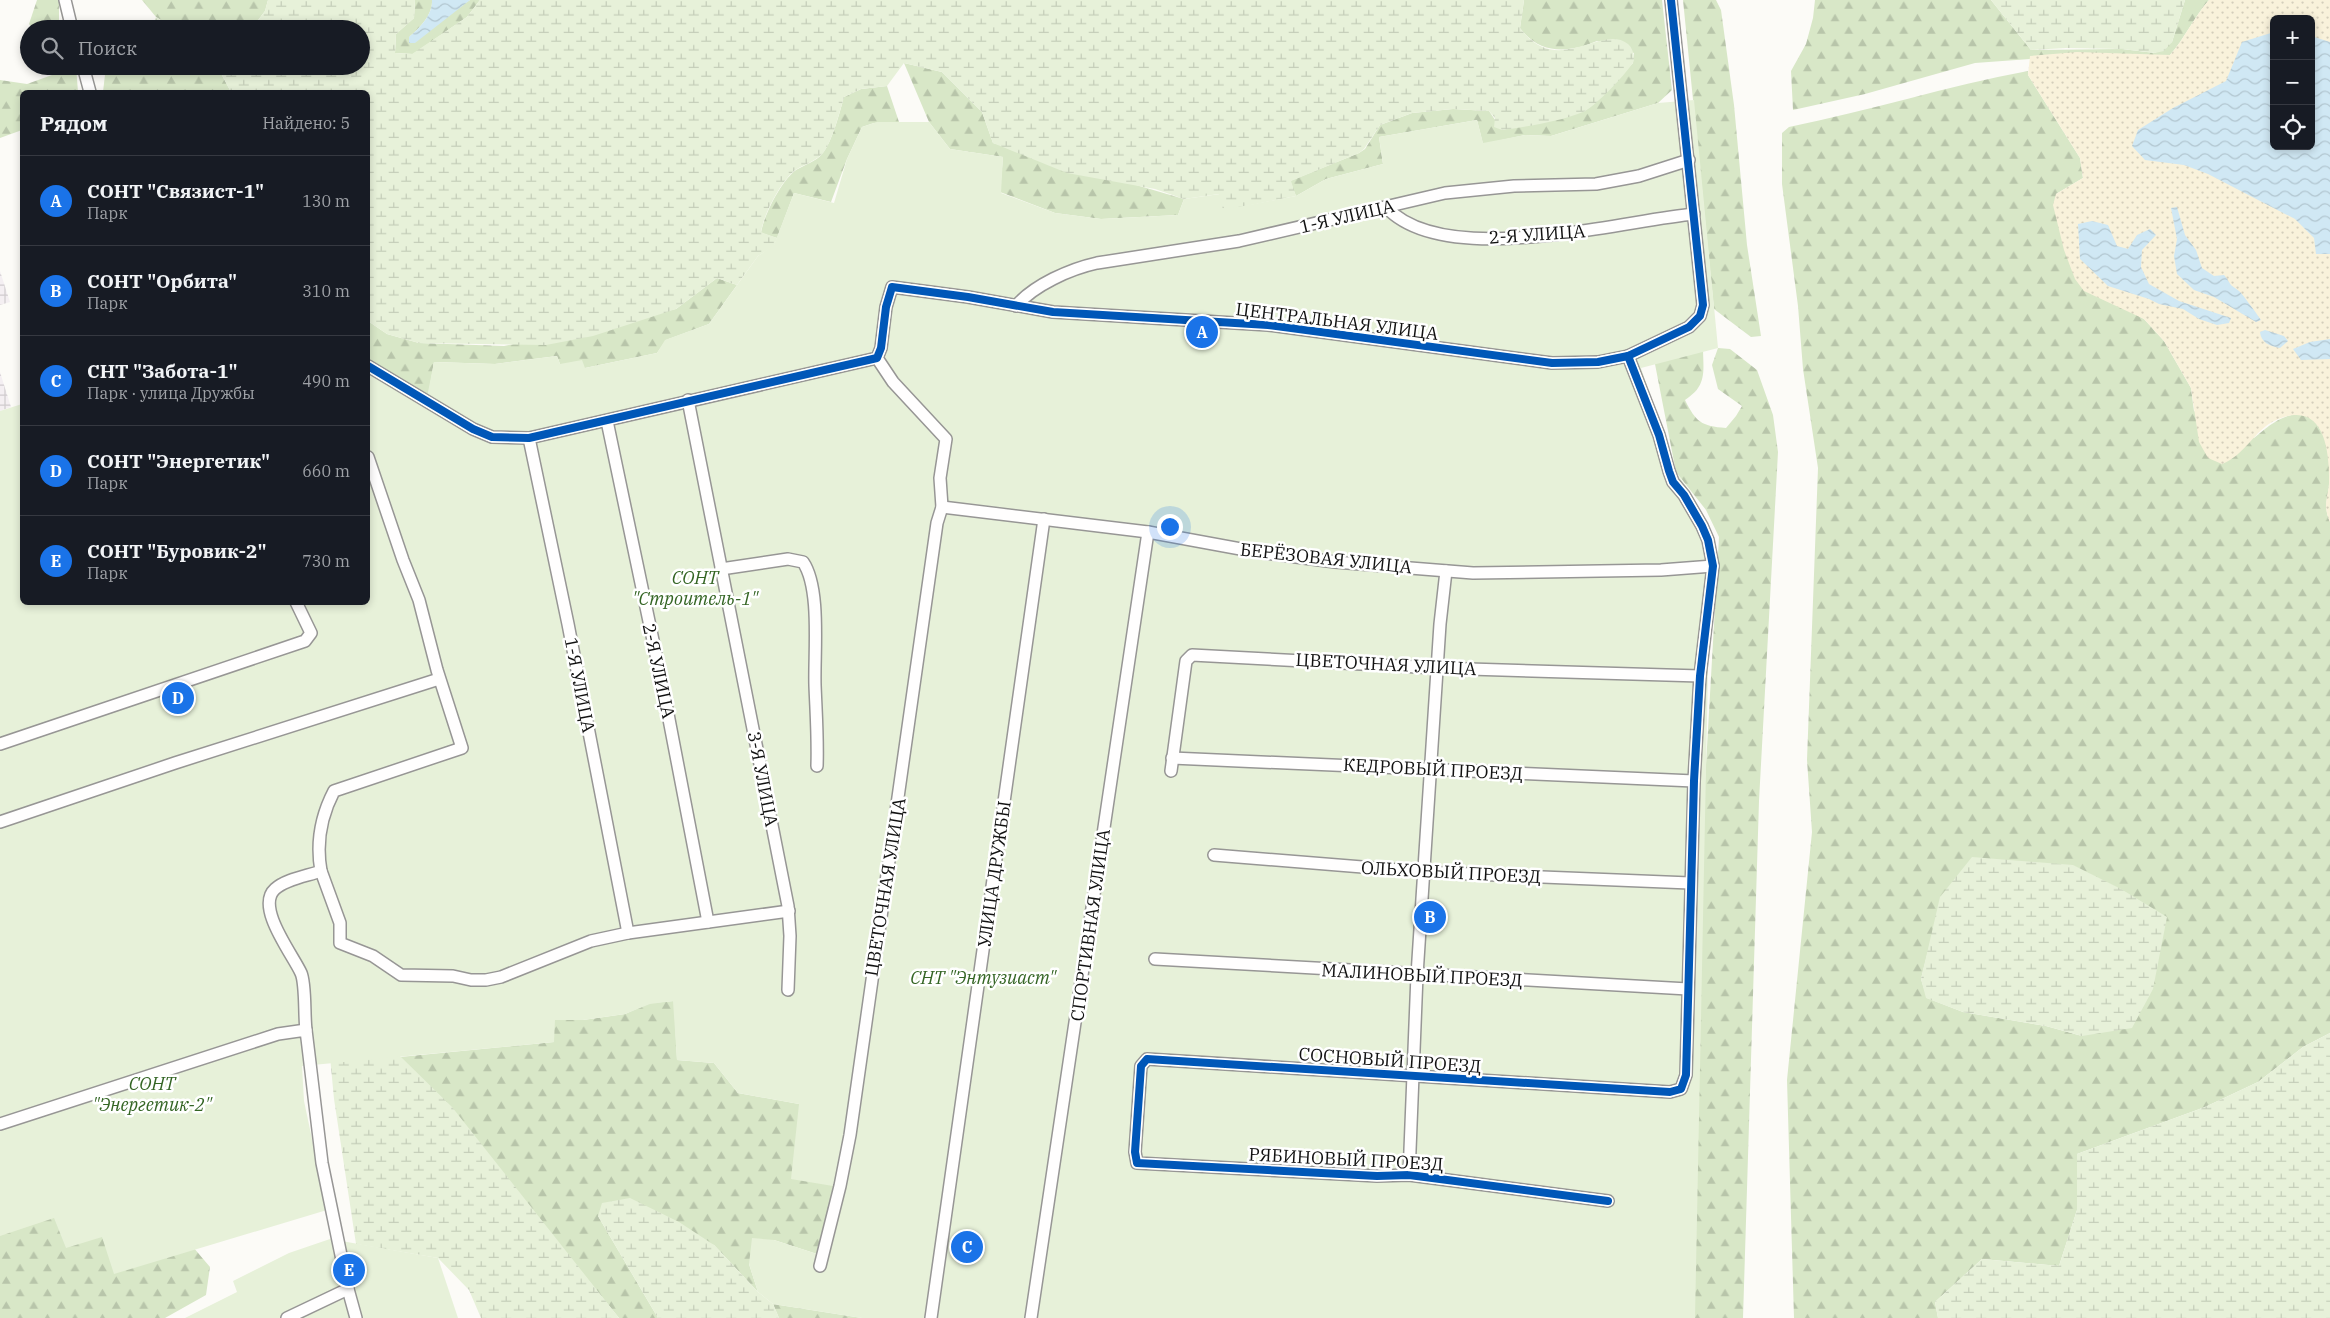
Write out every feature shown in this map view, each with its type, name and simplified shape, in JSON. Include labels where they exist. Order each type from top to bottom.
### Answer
[{"type":"street","points":[[64,0],[70,20]]},
{"type":"street","name":"ЦЕНТРАЛЬНАЯ УЛИЦА","points":[[877,358],[881,348],[886,307],[892,287],[1087,315],[1268,325],[1552,363],[1598,362],[1628,356],[1689,327],[1700,316],[1702,305],[1689,160],[1671,0]]},
{"type":"street","points":[[85,75],[89,90]]},
{"type":"street","name":"1-Я УЛИЦА","points":[[1016,306],[1034,289],[1087,265],[1240,241],[1445,193],[1514,186],[1596,184],[1638,176],[1689,160]]},
{"type":"street","name":"2-Я УЛИЦА","points":[[1386,207],[1405,222],[1427,232],[1466,237],[1570,233],[1694,214]]},
{"type":"street","points":[[1628,356],[1659,435],[1673,482],[1684,495],[1702,526],[1708,540],[1713,566],[1700,676],[1690,882],[1688,989]]},
{"type":"street","points":[[370,367],[473,429],[492,437],[529,438],[877,358]]},
{"type":"street","name":"ЦВЕТОЧНАЯ УЛИЦА","points":[[820,1266],[840,1186],[850,1135],[937,523],[942,507],[940,478],[946,439],[893,382],[877,358]]},
{"type":"street","name":"3-Я УЛИЦА","points":[[688,400],[789,911],[788,990]]},
{"type":"street","name":"2-Я УЛИЦА","points":[[606,421],[664,688],[708,922]]},
{"type":"street","name":"1-Я УЛИЦА","points":[[529,438],[570,633],[628,933]]},
{"type":"street","points":[[370,463],[402,560],[419,600],[439,678],[462,748],[334,791],[325,808],[319,849],[321,871],[340,923],[340,943],[373,956],[401,975],[453,976],[471,980],[486,980],[529,966],[575,946],[628,933],[789,911]]},
{"type":"street","name":"БЕРЁЗОВАЯ УЛИЦА","points":[[942,507],[1148,532],[1257,552],[1335,562],[1472,573],[1690,569],[1713,566]]},
{"type":"street","name":"УЛИЦА ДРУЖБЫ","points":[[931,1318],[1044,519]]},
{"type":"street","name":"СПОРТИВНАЯ УЛИЦА","points":[[1032,1318],[1148,532]]},
{"type":"street","points":[[721,569],[788,559],[803,562],[806,567],[811,583],[816,636],[817,766]]},
{"type":"street","points":[[1409,1175],[1416,975],[1432,768],[1437,668],[1446,571]]},
{"type":"street","points":[[0,744],[305,641],[311,633],[297,605]]},
{"type":"street","name":"ЦВЕТОЧНАЯ УЛИЦА","points":[[1170,771],[1186,661],[1192,654],[1437,668],[1700,676]]},
{"type":"street","points":[[0,822],[439,678]]},
{"type":"street","name":"КЕДРОВЫЙ ПРОЕЗД","points":[[1172,758],[1694,781]]},
{"type":"street","name":"ОЛЬХОВЫЙ ПРОЕЗД","points":[[1214,855],[1424,872],[1690,882]]},
{"type":"street","points":[[321,871],[280,885],[273,891],[270,900],[279,936],[301,973],[304,984],[306,1030],[322,1163],[348,1289],[356,1318]]},
{"type":"street","name":"МАЛИНОВЫЙ ПРОЕЗД","points":[[1155,959],[1688,989]]},
{"type":"street","name":"СОСНОВЫЙ ПРОЕЗД","points":[[1139,1107],[1141,1066],[1147,1059],[1670,1092],[1681,1089],[1686,1075],[1688,989]]},
{"type":"street","points":[[0,1124],[278,1034],[306,1030]]},
{"type":"street","name":"РЯБИНОВЫЙ ПРОЕЗД","points":[[1139,1107],[1135,1152],[1137,1163],[1377,1176],[1409,1175],[1608,1201]]},
{"type":"street","points":[[287,1318],[348,1289]]},
{"type":"shaded area","points":[[0,271],[10,302],[0,305]]},
{"type":"shaded area","points":[[0,372],[11,407],[0,411]]},
{"type":"green space","points":[[37,0],[59,0],[59,20],[30,20]]},
{"type":"green space","points":[[142,0],[268,0],[265,11],[258,20],[161,20],[156,17]]},
{"type":"green space","points":[[268,0],[415,0],[414,18],[396,34],[395,53],[412,54],[467,17],[480,0],[1524,0],[1520,28],[1534,42],[1549,49],[1564,50],[1617,39],[1630,46],[1634,59],[1623,75],[1602,98],[1583,112],[1543,123],[1502,130],[1494,127],[1495,118],[1489,111],[1453,109],[1412,113],[1380,125],[1364,149],[1359,153],[1291,181],[1296,196],[1222,211],[1219,194],[1184,199],[1155,189],[1067,173],[993,143],[982,112],[942,72],[904,63],[887,86],[861,89],[844,97],[835,128],[825,151],[789,176],[769,208],[761,232],[777,238],[774,246],[758,256],[737,285],[717,278],[676,309],[593,336],[546,345],[419,343],[387,334],[370,322],[370,90],[230,90],[222,75],[370,75],[370,20],[258,20],[265,11]]},
{"type":"green space","points":[[415,0],[432,0],[432,5],[425,20],[409,37],[470,0],[480,0],[467,17],[413,54],[395,53],[396,34],[414,18]]},
{"type":"green space","points":[[1524,0],[1662,0],[1672,90],[1658,103],[1551,136],[1525,135],[1483,144],[1477,120],[1379,137],[1383,164],[1326,179],[1296,196],[1290,181],[1359,153],[1365,149],[1380,125],[1412,113],[1453,109],[1489,111],[1502,130],[1585,111],[1633,63],[1634,53],[1597,41],[1576,48],[1566,49],[1546,47],[1537,43],[1520,28]]},
{"type":"green space","points":[[1683,0],[1716,0],[1721,10],[1734,105],[1747,245],[1761,336],[1751,337],[1714,309]]},
{"type":"green space","points":[[1815,0],[1991,0],[2031,50],[2122,49],[2155,53],[2172,42],[2185,0],[2209,0],[2170,55],[2031,56],[2030,59],[1975,63],[1865,94],[1793,110],[1791,71],[1806,44],[1813,18]]},
{"type":"green space","points":[[1991,0],[2185,0],[2172,42],[2164,51],[2155,53],[2122,49],[2066,48],[2031,50]]},
{"type":"green space","points":[[904,63],[942,72],[982,112],[993,143],[1184,199],[1178,215],[1101,219],[1055,213],[1000,192],[1003,157],[950,149],[929,122]]},
{"type":"green space","points":[[2028,71],[2028,75],[2080,158],[2083,178],[2056,194],[2124,308],[2144,319],[2164,341],[2191,388],[2194,411],[2254,438],[2280,419],[2287,416],[2302,415],[2316,422],[2325,437],[2329,456],[2329,484],[2326,507],[2330,522],[2330,1033],[2303,1047],[2258,1082],[2205,1107],[2077,1154],[2077,1210],[2059,1266],[1982,1259],[1935,1302],[1938,1318],[1794,1318],[1787,1080],[1812,832],[1807,760],[1818,468],[1803,369],[1798,306],[1782,184],[1782,133],[1789,127]],"holes":[[[1928,951],[2082,1036],[2046,1026],[1963,1012],[1927,998],[1921,979]]]},
{"type":"green space","points":[[52,75],[77,75],[78,90],[20,90],[20,131],[0,138],[0,80],[27,84]]},
{"type":"green space","points":[[105,75],[222,75],[230,90],[103,90]]},
{"type":"green space","points":[[887,86],[899,122],[874,123],[862,127],[847,159],[831,202],[794,193],[777,238],[761,233],[769,208],[790,175],[817,159],[826,149],[844,97],[861,89]]},
{"type":"green space","points":[[1694,100],[1718,348],[1641,368],[1676,472],[1686,486],[1710,569],[1695,1318],[862,1318],[773,1304],[758,1292],[749,1264],[752,1238],[774,1240],[817,1254],[833,1186],[791,1179],[799,1104],[738,1093],[714,1063],[677,1060],[673,1001],[650,1004],[625,1014],[583,1020],[555,1020],[554,1042],[302,1066],[304,1101],[327,1210],[114,1274],[102,1237],[66,1248],[54,1218],[0,1236],[0,411],[20,405],[20,605],[370,605],[370,360],[427,397],[434,362],[495,364],[557,356],[560,364],[582,360],[585,368],[657,353],[665,340],[709,324],[758,256],[774,245],[794,193],[834,203],[847,159],[862,127],[877,122],[929,122],[950,149],[1003,157],[1001,193],[1055,213],[1101,219],[1178,215],[1184,199],[1220,194],[1223,210],[1296,196],[1326,179],[1383,164],[1379,137],[1477,120],[1483,143],[1525,135],[1551,136],[1658,103]]},
{"type":"green space","points":[[717,278],[737,285],[709,324],[666,340],[657,353],[585,368],[560,364],[557,356],[495,364],[434,362],[428,397],[370,360],[370,322],[387,334],[419,343],[504,346],[676,309]]},
{"type":"green space","points":[[1703,346],[1703,377],[1701,383],[1698,389],[1685,400],[1696,418],[1700,422],[1711,426],[1726,428],[1742,406],[1718,389],[1712,365],[1718,348],[1730,349],[1757,370],[1773,415],[1778,452],[1759,801],[1743,1318],[941,1318],[1699,887],[1719,537],[1706,510],[1676,472],[1654,359]]},
{"type":"green space","points":[[1972,857],[2073,865],[2121,889],[2167,917],[2153,989],[2132,1028],[2082,1036],[2046,1026],[1963,1012],[1926,998],[1921,979],[1940,897]]},
{"type":"green space","points":[[674,1001],[677,1060],[714,1063],[738,1093],[799,1104],[834,1185],[817,1254],[774,1240],[749,1264],[758,1292],[714,1245],[598,1216],[658,1318],[619,1318],[554,1238],[400,1057],[554,1042],[554,1020],[583,1020],[625,1014],[650,1003]]},
{"type":"green space","points":[[349,1006],[452,1107],[619,1318],[481,1318],[469,1290],[438,1258],[356,1244],[334,1099],[326,1014]]},
{"type":"green space","points":[[2330,1033],[2330,1318],[1938,1318],[1935,1302],[1982,1259],[2059,1266],[2077,1210],[2077,1154],[2205,1107],[2258,1082],[2303,1047]]},
{"type":"green space","points":[[630,1198],[679,1222],[714,1245],[758,1292],[773,1304],[779,1318],[658,1318],[598,1216],[602,1203]]},
{"type":"green space","points":[[51,1201],[102,1237],[193,1247],[210,1267],[206,1295],[165,1318],[0,1318],[0,1215]]},
{"type":"green space","points":[[330,1239],[438,1258],[458,1318],[185,1318],[237,1292],[233,1281],[289,1253]]},
{"type":"green space","points":[[773,1304],[862,1318],[779,1318]]},
{"type":"sand","points":[[2209,0],[2330,0],[2330,522],[2326,507],[2329,485],[2328,456],[2320,430],[2313,421],[2303,416],[2290,416],[2274,421],[2267,425],[2230,460],[2222,464],[2208,458],[2199,442],[2191,388],[2164,341],[2144,319],[2084,291],[2075,279],[2064,250],[2053,205],[2056,194],[2083,178],[2080,158],[2028,75],[2030,56],[2077,52],[2170,55]]},
{"type":"water","points":[[432,0],[470,0],[415,43],[409,43],[409,37],[428,15]]},
{"type":"water","points":[[2270,33],[2270,150],[2315,150],[2315,37],[2330,42],[2330,254],[2316,254],[2314,238],[2295,219],[2208,174],[2184,165],[2145,160],[2132,146],[2138,130],[2173,108],[2226,81],[2242,42]]},
{"type":"water","points":[[2177,207],[2185,235],[2196,250],[2202,268],[2214,276],[2224,275],[2261,320],[2256,322],[2214,297],[2194,290],[2177,274],[2174,256],[2177,239],[2171,208]]},
{"type":"water","points":[[2092,221],[2108,225],[2117,246],[2128,249],[2137,235],[2150,229],[2156,235],[2142,250],[2141,267],[2149,284],[2179,301],[2231,318],[2229,323],[2217,325],[2199,319],[2183,309],[2159,304],[2108,286],[2080,259],[2078,224]]},
{"type":"water","points":[[2265,330],[2284,336],[2288,341],[2280,348],[2270,345],[2261,336],[2260,332]]},
{"type":"water","points":[[2330,339],[2330,359],[2301,360],[2293,349],[2310,342]]},
{"type":"cycle path","points":[[370,367],[473,429],[492,437],[529,438],[877,358],[881,348],[886,307],[892,287],[968,297],[1053,312],[1268,325],[1552,363],[1598,362],[1628,356],[1689,327],[1700,316],[1703,305],[1671,0]]},
{"type":"cycle path","points":[[1608,1201],[1409,1175],[1377,1176],[1137,1163],[1135,1152],[1141,1066],[1147,1059],[1670,1092],[1681,1089],[1686,1075],[1694,781],[1700,676],[1713,566],[1708,540],[1702,526],[1684,495],[1673,482],[1659,435],[1628,356]]},
{"type":"place","name":"СОНТ \"Связист-1\"","points":[[1202,332]]},
{"type":"place","name":"СОНТ \"Энергетик\"","points":[[178,698]]},
{"type":"place","name":"СОНТ \"Орбита\"","points":[[1430,917]]},
{"type":"place","name":"СНТ \"Забота-1\"","points":[[967,1247]]},
{"type":"place","name":"СОНТ \"Буровик-2\"","points":[[349,1270]]},
{"type":"park label","name":"СОНТ \"Строитель-1\"","points":[[695,587]]},
{"type":"park label","name":"СНТ \"Энтузиаст\"","points":[[983,977]]},
{"type":"park label","name":"СОНТ \"Энергетик-2\"","points":[[152,1093]]}]
